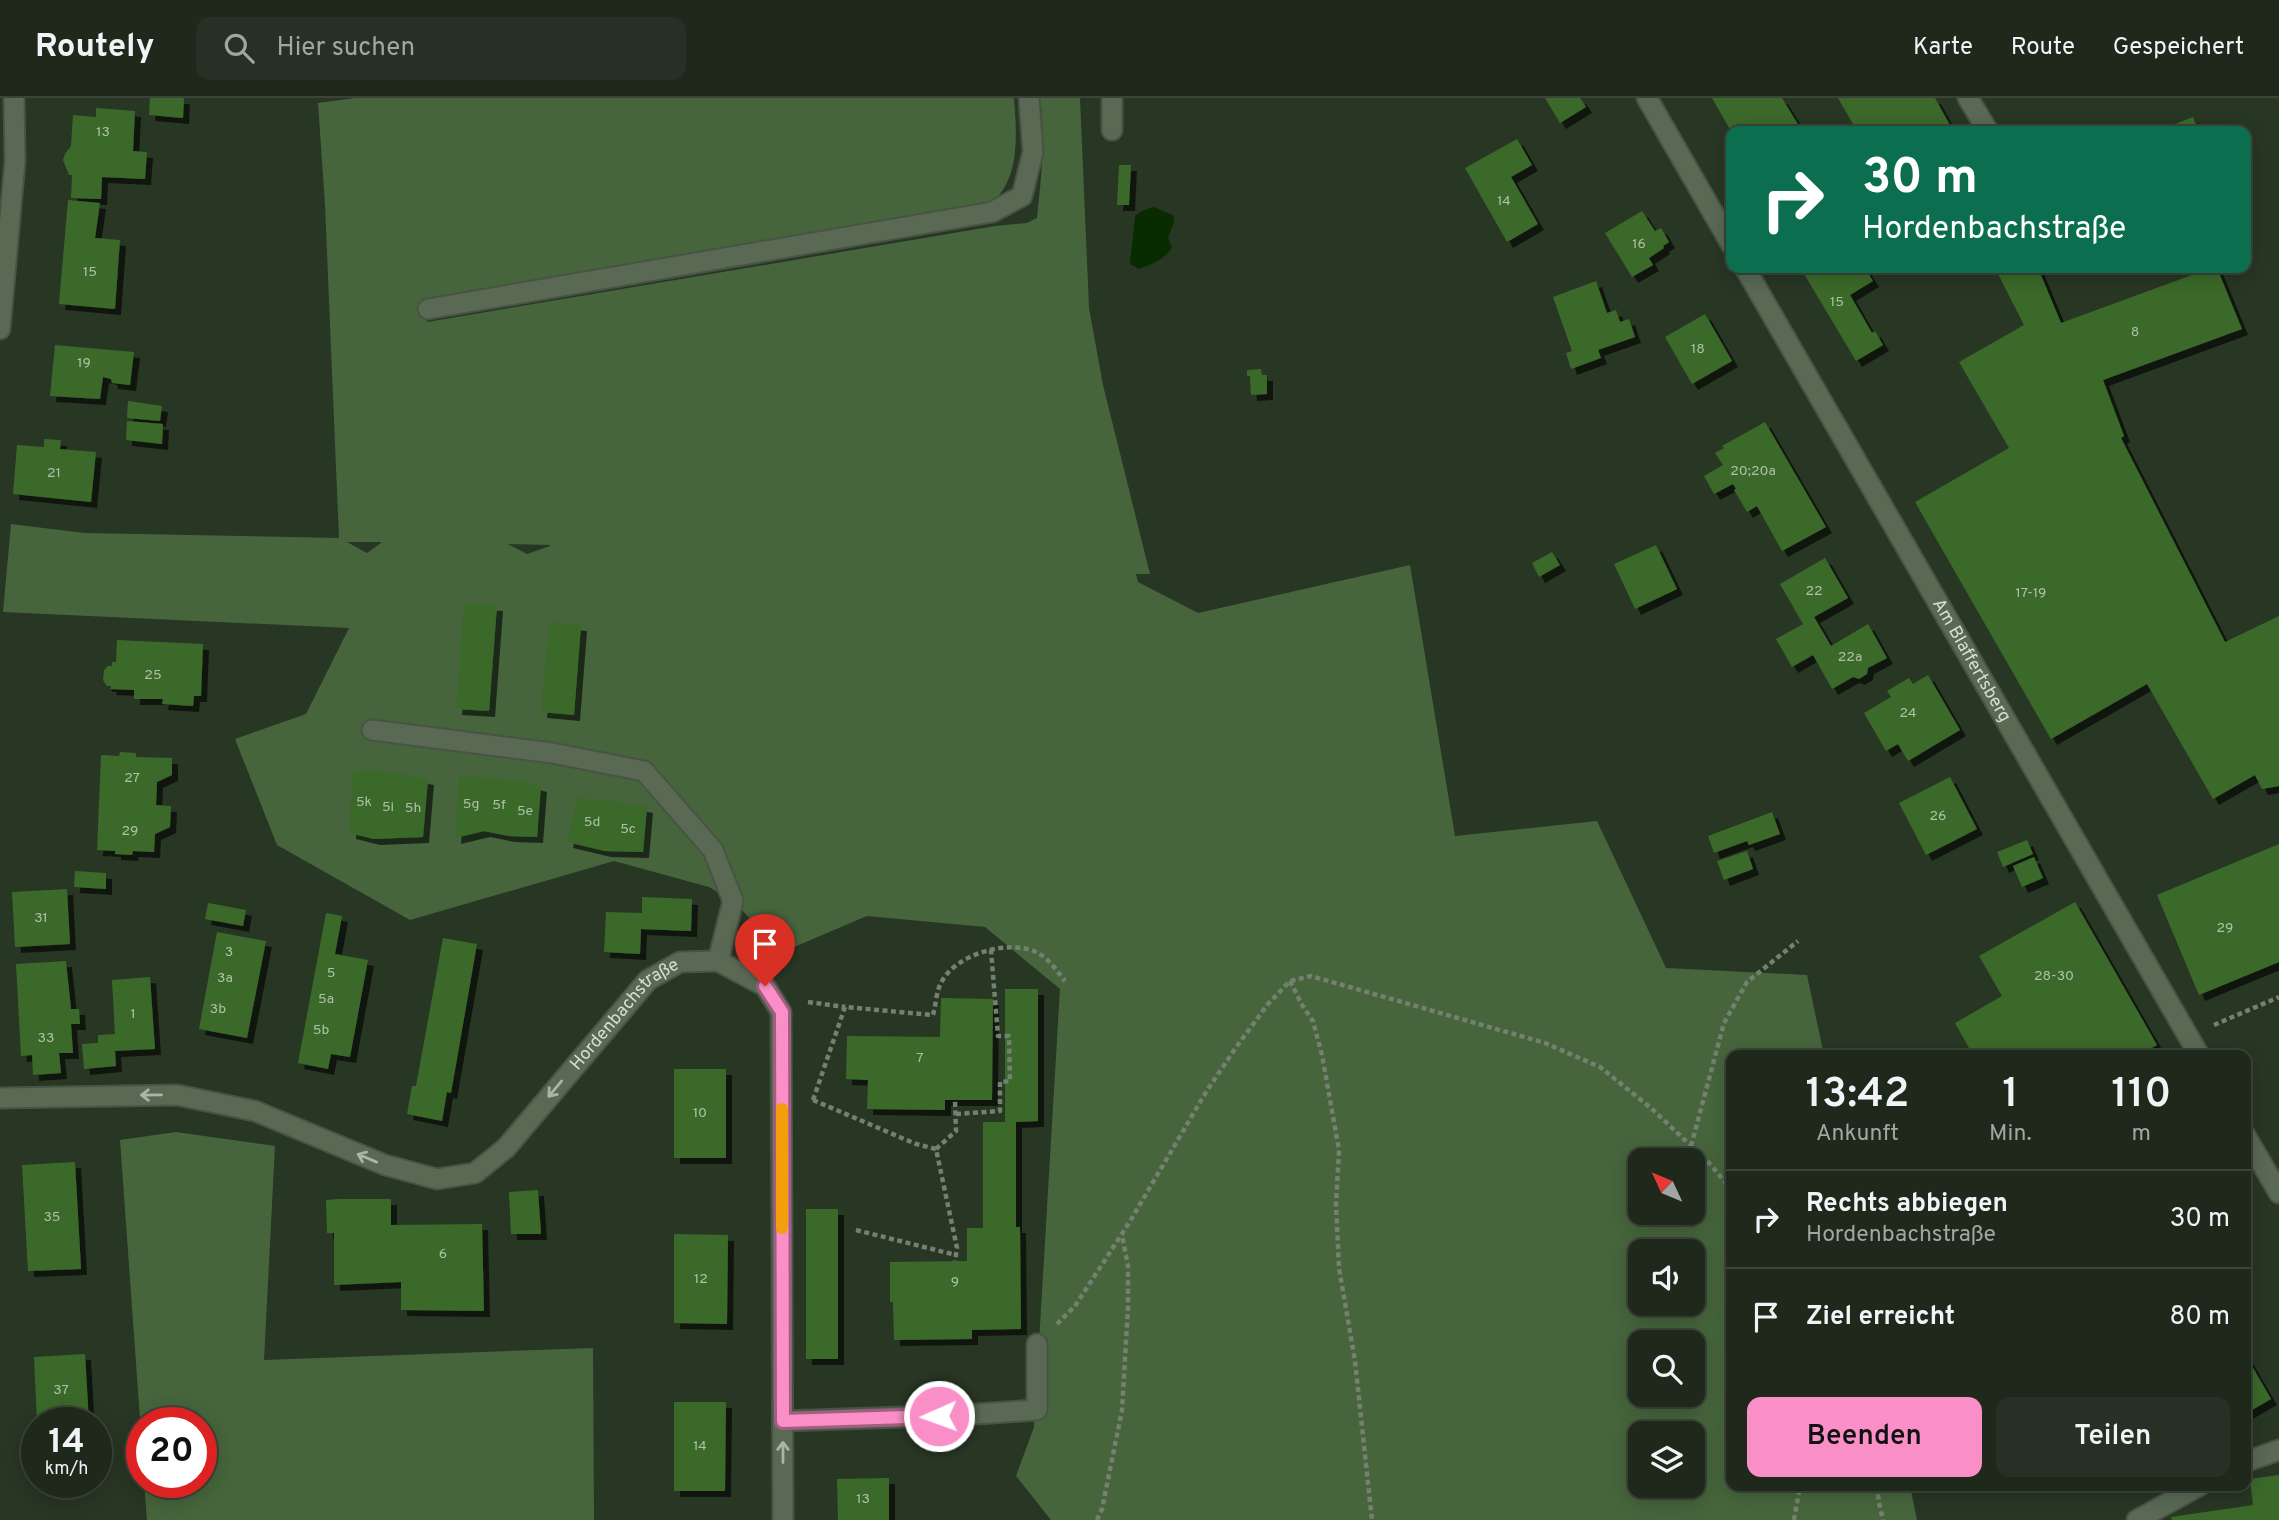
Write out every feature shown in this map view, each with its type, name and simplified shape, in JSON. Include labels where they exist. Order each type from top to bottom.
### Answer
[{"type":"street","points":[[0,329],[15,161],[14,98]]},
{"type":"street","points":[[428,309],[992,212],[1022,197],[1033,152],[1029,98]]},
{"type":"street","points":[[1112,98],[1112,130]]},
{"type":"street","points":[[1647,98],[1726,235]]},
{"type":"street","points":[[1968,98],[1985,126]]},
{"type":"street","name":"Am Blaffertsberg","points":[[1748,273],[2196,1050]]},
{"type":"street","points":[[372,730],[552,753],[644,771],[713,850],[733,901],[718,961]]},
{"type":"street","name":"Hordenbachstraße","points":[[0,1098],[177,1095],[255,1111],[385,1166],[437,1179],[475,1173],[506,1148],[648,980],[680,962],[718,961],[765,986],[782,1012],[783,1520]]},
{"type":"street","points":[[2251,1145],[2279,1193]]},
{"type":"street","points":[[783,1421],[1037,1410],[1037,1344]]},
{"type":"street","points":[[2251,1460],[2279,1450]]},
{"type":"street","points":[[2137,1520],[2190,1491]]},
{"type":"path","points":[[1691,1146],[1724,1023],[1747,982],[1798,941]]},
{"type":"path","points":[[797,1001],[933,1015],[940,983],[952,967],[971,956],[991,950],[1020,948],[1034,951],[1049,961],[1065,981]]},
{"type":"path","points":[[956,1114],[1000,1111],[1000,1082],[1010,1081],[1009,1036],[998,1036],[991,950]]},
{"type":"path","points":[[1037,1344],[1075,1306],[1122,1234],[1206,1092],[1268,1004],[1290,981],[1311,976],[1545,1043],[1600,1067],[1651,1108],[1709,1163],[1726,1183]]},
{"type":"path","points":[[1290,981],[1313,1021],[1322,1055],[1339,1150],[1336,1205],[1339,1268],[1355,1361],[1372,1520]]},
{"type":"path","points":[[2188,1036],[2279,997]]},
{"type":"path","points":[[813,1100],[845,1007]]},
{"type":"path","points":[[805,1098],[916,1144],[936,1149]]},
{"type":"path","points":[[936,1149],[956,1131],[955,1100]]},
{"type":"path","points":[[936,1149],[954,1235],[955,1261]]},
{"type":"path","points":[[856,1230],[956,1255]]},
{"type":"path","points":[[1097,1520],[1102,1509],[1122,1410],[1128,1266],[1122,1234]]},
{"type":"path","points":[[1794,1520],[1799,1491]]},
{"type":"path","points":[[1878,1491],[1883,1520]]},
{"type":"shaded area","points":[[355,98],[1014,98],[1016,144],[1011,174],[996,199],[984,208],[424,299],[427,322],[995,226],[1027,223],[1037,218],[1043,143],[1040,98],[1080,98],[1089,308],[1103,385],[1150,574],[1136,574],[1138,582],[1198,613],[1410,565],[1455,836],[1597,821],[1666,968],[1807,975],[1823,1050],[1726,1050],[1726,1491],[1911,1491],[1917,1520],[1051,1520],[1016,1476],[1034,1427],[1060,989],[985,927],[867,916],[780,953],[735,902],[709,887],[614,861],[410,920],[277,845],[235,739],[306,714],[349,628],[3,612],[11,524],[84,533],[339,538],[318,103]],"holes":[[[347,542],[381,542],[367,553]],[[508,544],[550,545],[550,546],[527,554]]]},
{"type":"shaded area","points":[[1153,207],[1173,215],[1174,222],[1168,238],[1172,247],[1162,258],[1139,269],[1130,264],[1135,216]]},
{"type":"shaded area","points":[[176,1132],[275,1146],[264,1360],[593,1348],[594,1520],[147,1520],[145,1498],[217,1498],[217,1407],[139,1407],[120,1140]]},
{"type":"building","points":[[150,98],[184,98],[183,118],[149,115]]},
{"type":"building","points":[[1545,98],[1580,98],[1586,107],[1560,123]]},
{"type":"building","points":[[1712,98],[1782,98],[1799,126],[1728,126]]},
{"type":"building","points":[[1838,98],[1935,98],[1950,126],[1854,126]]},
{"type":"building","points":[[96,108],[135,111],[133,151],[147,152],[145,179],[102,177],[101,199],[71,198],[72,175],[69,175],[63,160],[71,146],[73,115],[96,117]]},
{"type":"building","points":[[2193,117],[2196,126],[2170,126]]},
{"type":"building","points":[[1517,139],[1532,165],[1511,177],[1538,224],[1507,242],[1465,168]]},
{"type":"building","points":[[1119,165],[1131,165],[1129,205],[1117,205]]},
{"type":"building","points":[[68,200],[100,203],[95,238],[120,240],[115,309],[59,304]]},
{"type":"building","points":[[1642,211],[1655,231],[1661,228],[1669,242],[1649,258],[1653,265],[1632,277],[1605,233]]},
{"type":"building","points":[[1804,273],[1868,273],[1873,281],[1850,295],[1872,333],[1875,331],[1883,345],[1856,361]]},
{"type":"building","points":[[1998,273],[2040,273],[2061,323],[2197,273],[2219,273],[2242,329],[2103,380],[2124,436],[2121,438],[2225,642],[2279,616],[2279,786],[2262,789],[2255,775],[2213,799],[2147,684],[2051,739],[1915,502],[2009,448],[1959,362],[2024,325]]},
{"type":"building","points":[[1596,281],[1607,313],[1616,310],[1620,322],[1629,319],[1635,337],[1598,350],[1601,358],[1571,369],[1566,353],[1572,351],[1553,297]]},
{"type":"building","points":[[1705,314],[1732,361],[1692,384],[1665,337]]},
{"type":"building","points":[[55,345],[134,352],[130,385],[112,383],[111,379],[103,377],[100,399],[50,396]]},
{"type":"building","points":[[1261,369],[1262,375],[1267,375],[1267,394],[1251,395],[1247,370]]},
{"type":"building","points":[[128,401],[162,406],[160,421],[127,418]]},
{"type":"building","points":[[127,421],[163,424],[162,444],[126,440]]},
{"type":"building","points":[[1765,422],[1826,527],[1782,551],[1757,506],[1747,512],[1733,484],[1714,494],[1704,476],[1723,465],[1715,453],[1724,448],[1722,446]]},
{"type":"building","points":[[44,439],[61,440],[60,449],[96,452],[91,502],[13,494],[17,445],[44,447]]},
{"type":"building","points":[[1656,545],[1677,589],[1635,609],[1614,564]]},
{"type":"building","points":[[1552,552],[1560,565],[1539,577],[1532,563]]},
{"type":"building","points":[[1825,558],[1848,598],[1814,617],[1831,646],[1868,624],[1887,658],[1868,668],[1867,674],[1859,679],[1853,677],[1832,689],[1813,655],[1792,667],[1776,639],[1803,624],[1780,584]]},
{"type":"building","points":[[464,603],[497,605],[489,711],[456,709]]},
{"type":"building","points":[[549,622],[581,625],[574,715],[541,712]]},
{"type":"building","points":[[117,640],[203,644],[201,696],[194,696],[193,706],[162,704],[163,699],[134,699],[134,690],[110,689],[111,686],[107,686],[103,680],[104,670],[112,666],[112,662],[116,662]]},
{"type":"building","points":[[1928,675],[1960,730],[1908,761],[1898,744],[1886,751],[1864,713],[1891,697],[1887,691],[1909,678],[1913,684]]},
{"type":"building","points":[[120,752],[136,753],[136,757],[172,758],[172,775],[157,782],[156,805],[171,806],[170,827],[155,834],[154,852],[133,851],[132,855],[97,850],[101,755],[119,756]]},
{"type":"building","points":[[378,770],[428,779],[423,837],[374,839],[350,833],[352,771]]},
{"type":"building","points":[[459,776],[515,779],[541,786],[537,837],[509,836],[484,831],[455,838]]},
{"type":"building","points":[[1950,777],[1977,829],[1926,855],[1899,803]]},
{"type":"building","points":[[577,798],[647,807],[643,852],[605,851],[567,842]]},
{"type":"building","points":[[1772,812],[1780,834],[1749,845],[1747,841],[1714,853],[1708,836]]},
{"type":"building","points":[[2027,840],[2033,854],[2003,867],[1997,852]]},
{"type":"building","points":[[2279,844],[2279,962],[2199,995],[2157,895]]},
{"type":"building","points":[[1747,851],[1753,869],[1724,880],[1717,861]]},
{"type":"building","points":[[2034,857],[2043,878],[2022,887],[2013,866]]},
{"type":"building","points":[[75,871],[106,873],[106,889],[74,887]]},
{"type":"building","points":[[67,889],[70,944],[15,947],[12,892]]},
{"type":"building","points":[[642,897],[692,899],[691,931],[641,929],[640,954],[604,952],[606,912],[642,913]]},
{"type":"building","points":[[2075,902],[2157,1045],[2148,1050],[1970,1050],[1955,1023],[2002,996],[1979,956]]},
{"type":"building","points":[[208,903],[246,910],[243,926],[205,919]]},
{"type":"building","points":[[326,913],[342,916],[335,954],[368,960],[350,1057],[331,1054],[328,1069],[298,1063]]},
{"type":"building","points":[[217,932],[266,941],[247,1038],[199,1029]]},
{"type":"building","points":[[443,938],[477,944],[451,1093],[447,1092],[442,1121],[407,1114],[412,1086],[416,1086]]},
{"type":"building","points":[[66,961],[71,1009],[79,1009],[80,1024],[71,1024],[73,1053],[59,1053],[61,1073],[33,1075],[32,1055],[21,1056],[16,964]]},
{"type":"building","points":[[150,977],[155,1049],[115,1051],[116,1066],[84,1069],[82,1044],[98,1043],[98,1035],[115,1034],[112,980]]},
{"type":"building","points":[[1005,989],[1038,989],[1038,1121],[1016,1122],[1016,1227],[1020,1227],[1021,1329],[972,1330],[972,1339],[894,1340],[890,1262],[967,1261],[967,1228],[983,1228],[983,1122],[1005,1122]]},
{"type":"building","points":[[941,998],[993,999],[992,1100],[945,1100],[945,1110],[867,1109],[868,1080],[846,1079],[847,1036],[940,1037]]},
{"type":"building","points":[[674,1069],[726,1069],[726,1158],[674,1158]]},
{"type":"building","points":[[75,1162],[81,1269],[28,1271],[22,1165]]},
{"type":"building","points":[[538,1190],[541,1234],[511,1234],[509,1192]]},
{"type":"building","points":[[391,1199],[391,1225],[482,1224],[484,1311],[401,1310],[401,1282],[334,1285],[334,1233],[327,1233],[326,1200]]},
{"type":"building","points":[[806,1209],[838,1209],[838,1359],[806,1359]]},
{"type":"building","points":[[674,1234],[728,1235],[727,1324],[674,1323]]},
{"type":"building","points":[[85,1354],[88,1407],[36,1407],[34,1357]]},
{"type":"building","points":[[2251,1364],[2271,1399],[2251,1411]]},
{"type":"building","points":[[674,1402],[726,1402],[725,1491],[674,1491]]},
{"type":"building","points":[[2279,1475],[2279,1520],[2172,1520],[2171,1517],[2253,1505],[2251,1479]]},
{"type":"building","points":[[889,1478],[889,1520],[838,1520],[837,1479]]},
{"type":"slow traffic","points":[[782,1109],[782,1228]]},
{"type":"route","points":[[765,986],[782,1012],[783,1421],[939,1416]]}]
